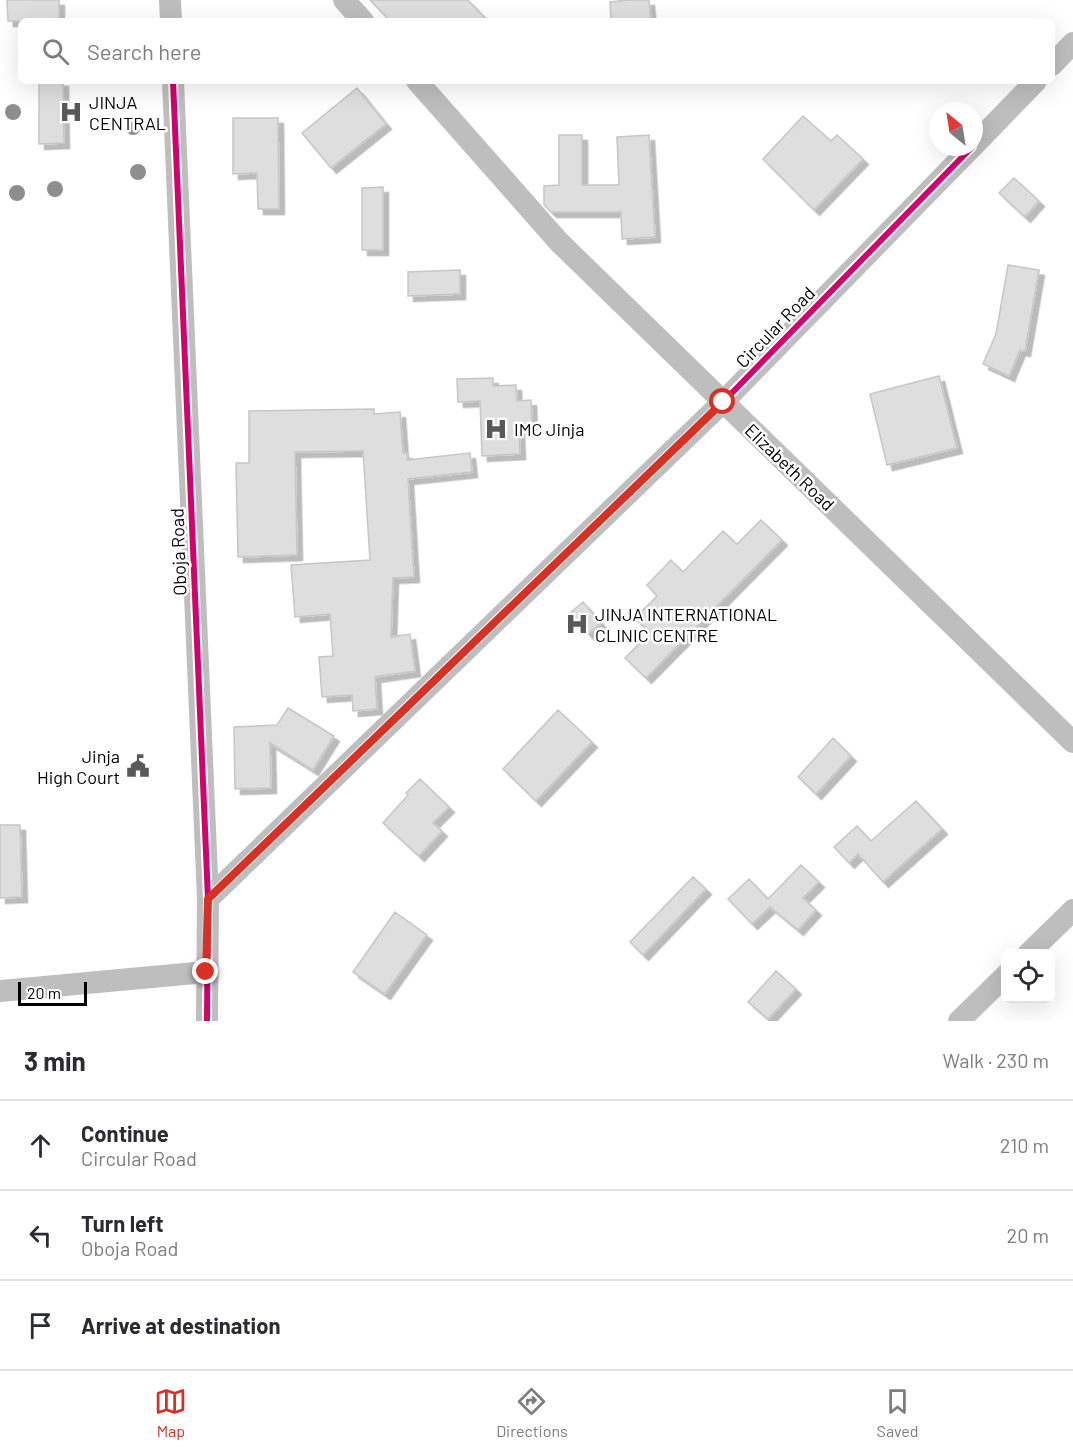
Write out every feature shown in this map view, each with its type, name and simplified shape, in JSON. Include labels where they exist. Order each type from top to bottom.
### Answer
[{"type":"street","points":[[170,0],[171,18]]},
{"type":"street","points":[[345,0],[360,18]]},
{"type":"street","points":[[1055,62],[1073,44]]},
{"type":"street","name":"Oboja Road","points":[[173,84],[208,899],[207,1021]]},
{"type":"street","name":"Elizabeth Road","points":[[420,84],[559,242],[1073,742]]},
{"type":"street","name":"Circular Road","points":[[983,136],[1033,84]]},
{"type":"street","name":"Circular Road","points":[[208,899],[723,402],[963,156]]},
{"type":"street","points":[[1033,949],[1073,910]]},
{"type":"street","points":[[0,991],[206,972]]},
{"type":"street","points":[[959,1021],[1001,979]]},
{"type":"building","points":[[7,0],[59,0],[59,18],[18,18],[18,21],[8,21]]},
{"type":"building","points":[[370,0],[468,0],[485,18],[387,18]]},
{"type":"building","points":[[649,0],[651,18],[611,18],[610,2]]},
{"type":"building","points":[[39,84],[63,84],[64,143],[39,144]]},
{"type":"building","points":[[357,88],[386,124],[331,168],[302,133]]},
{"type":"building","points":[[803,116],[831,141],[837,135],[863,159],[814,210],[763,159]]},
{"type":"building","points":[[233,118],[278,118],[279,209],[258,209],[257,173],[233,174]]},
{"type":"building","points":[[559,135],[582,135],[582,185],[619,185],[617,137],[649,135],[655,237],[622,239],[621,212],[551,212],[544,205],[544,186],[559,185]]},
{"type":"building","points":[[1014,178],[1039,201],[1025,217],[999,193]]},
{"type":"building","points":[[383,187],[383,250],[362,250],[362,188]]},
{"type":"building","points":[[1008,265],[1039,270],[1025,351],[1020,350],[1009,376],[983,364],[996,334]]},
{"type":"building","points":[[460,270],[460,294],[408,296],[408,272]]},
{"type":"building","points":[[939,376],[957,448],[887,465],[870,394]]},
{"type":"building","points":[[493,378],[493,386],[516,385],[517,401],[531,400],[532,424],[519,425],[520,454],[482,456],[480,401],[458,402],[457,379]]},
{"type":"building","points":[[374,409],[374,414],[400,412],[403,453],[407,453],[407,460],[470,453],[472,472],[408,479],[414,577],[393,578],[391,637],[410,634],[415,671],[375,677],[377,709],[353,711],[352,695],[322,697],[319,657],[333,656],[330,614],[295,617],[291,565],[370,560],[363,451],[295,452],[297,555],[238,557],[236,463],[249,463],[249,411]]},
{"type":"building","points":[[761,520],[782,540],[646,678],[625,658],[650,633],[635,618],[657,596],[647,585],[671,560],[683,572],[723,531],[737,544]]},
{"type":"building","points":[[583,602],[601,623],[588,634],[570,613]]},
{"type":"building","points":[[288,708],[334,736],[313,770],[270,743],[271,788],[235,789],[234,727],[277,725]]},
{"type":"building","points":[[558,710],[592,742],[536,801],[503,769]]},
{"type":"building","points":[[833,738],[851,756],[816,794],[798,777]]},
{"type":"building","points":[[420,779],[449,807],[433,823],[442,831],[419,856],[383,823]]},
{"type":"building","points":[[916,801],[942,829],[883,882],[858,854],[849,863],[834,847],[857,826],[871,841]]},
{"type":"building","points":[[0,825],[20,825],[22,897],[0,898]]},
{"type":"building","points":[[801,865],[819,882],[803,898],[816,910],[798,930],[770,907],[752,924],[728,899],[749,879],[768,899]]},
{"type":"building","points":[[693,877],[706,889],[643,955],[630,942]]},
{"type":"building","points":[[395,912],[427,935],[385,994],[353,972]]},
{"type":"building","points":[[776,971],[796,989],[768,1019],[748,1002]]},
{"type":"cycle path","points":[[173,84],[208,899],[207,1021]]},
{"type":"cycle path","points":[[208,899],[723,402],[963,156]]},
{"type":"place","name":"JINJA CENTRAL","points":[[71,112]]},
{"type":"place","name":"IMC Jinja","points":[[496,429]]},
{"type":"place","name":"JINJA INTERNATIONAL CLINIC CENTRE","points":[[577,624]]},
{"type":"place","name":"Jinja High Court","points":[[138,766]]},
{"type":"route","points":[[206,972],[208,899],[723,402]]}]
